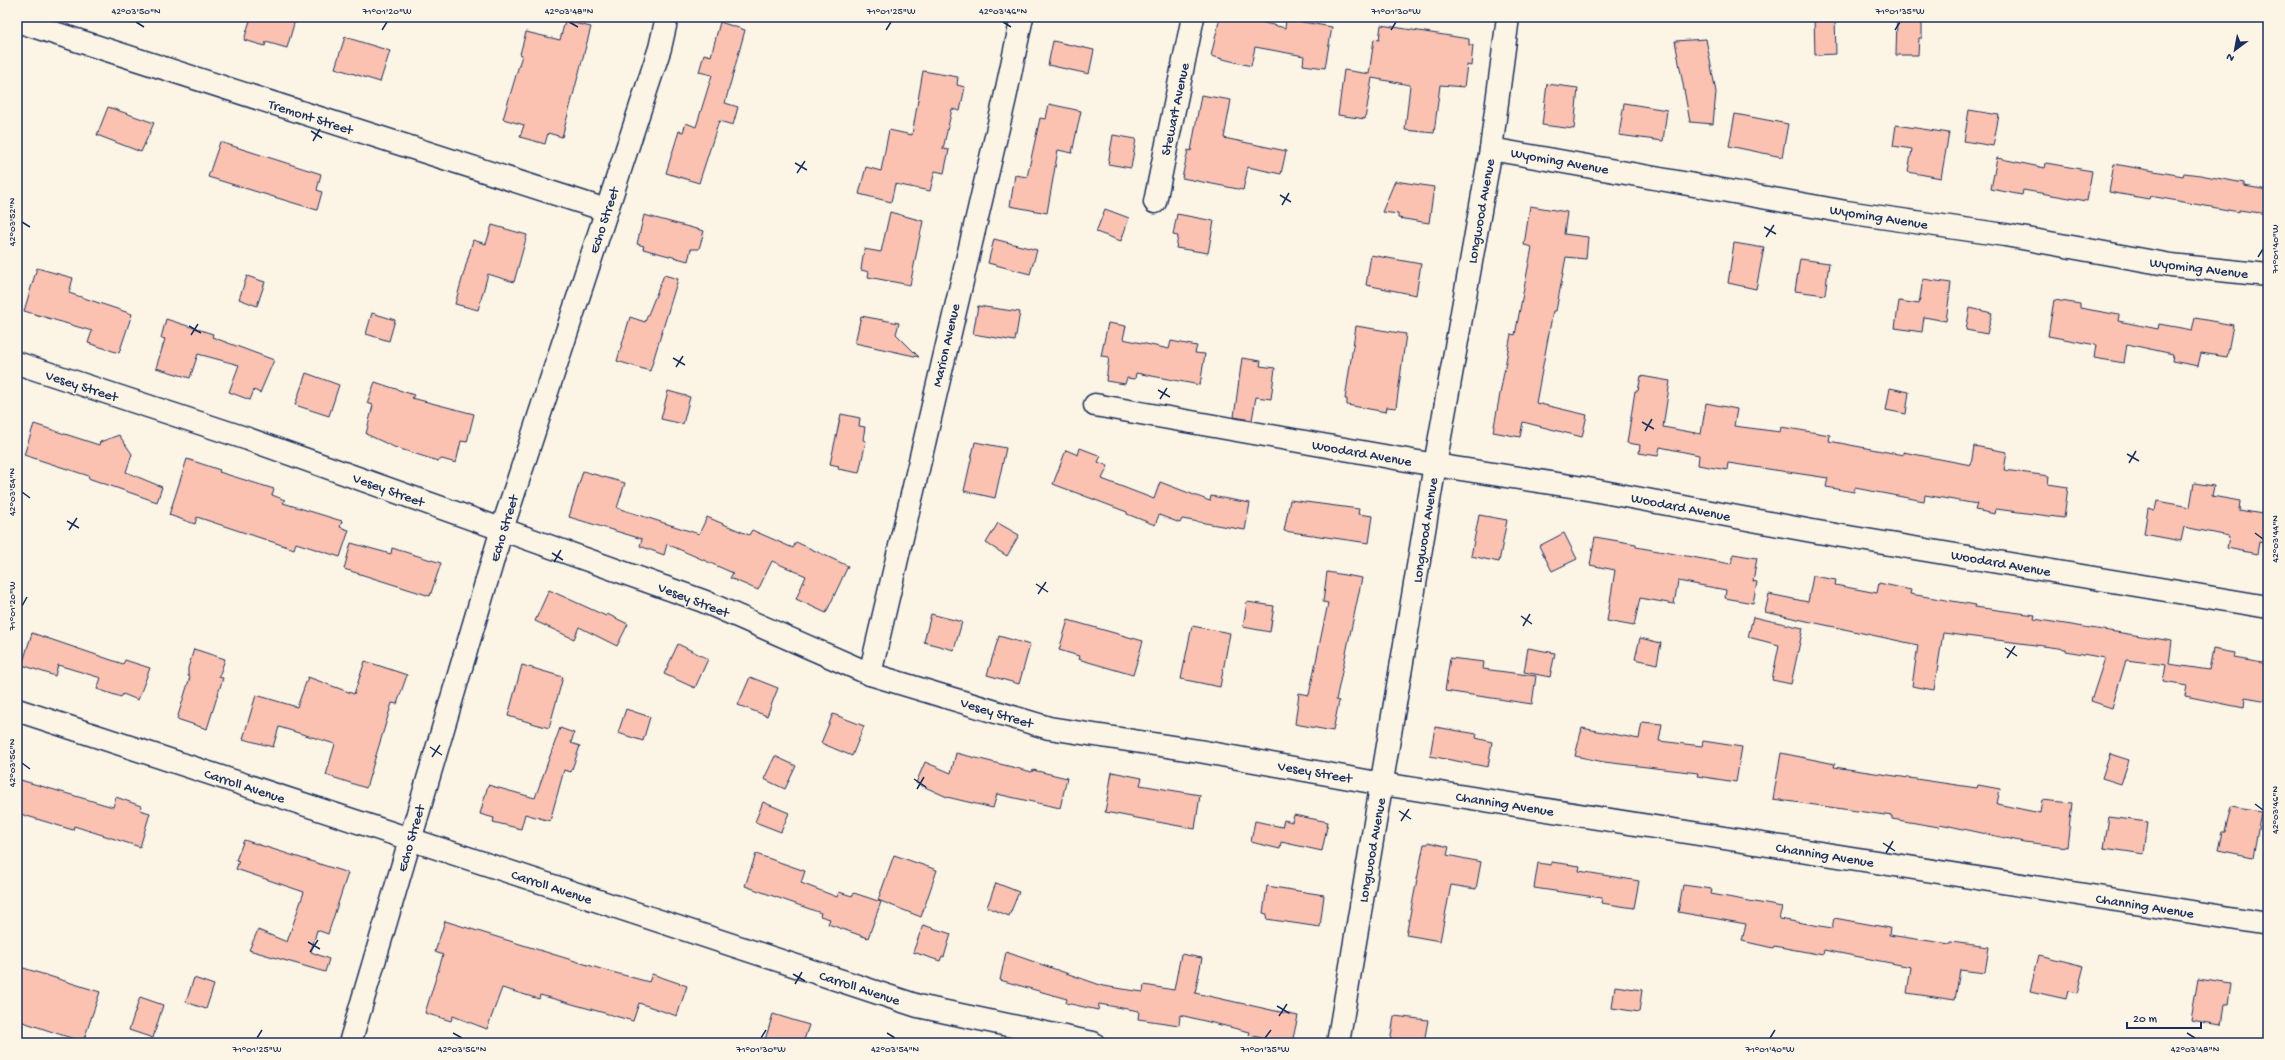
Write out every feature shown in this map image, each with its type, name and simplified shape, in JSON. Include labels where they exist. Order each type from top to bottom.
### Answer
[{"type":"street","name":"Echo Street","points":[[350,1043],[409,839],[502,529],[660,48],[667,17]]},
{"type":"street","name":"Marion Avenue","points":[[870,674],[1005,98],[1022,17]]},
{"type":"street","name":"Stewart Avenue","points":[[1155,202],[1193,17]]},
{"type":"street","name":"Longwood Avenue","points":[[1338,1043],[1383,784],[1435,465],[1491,149],[1508,17]]},
{"type":"street","name":"Tremont Street","points":[[17,21],[606,210]]},
{"type":"street","name":"Wyoming Avenue","points":[[1491,149],[1846,212],[2005,235],[2171,265],[2268,275]]},
{"type":"street","name":"Vesey Street","points":[[17,363],[248,439],[703,601],[870,674],[1049,728],[1199,751],[1383,784]]},
{"type":"street","name":"Woodard Avenue","points":[[1095,405],[1435,465],[1577,487],[1812,531],[2268,607]]},
{"type":"street","name":"Carroll Avenue","points":[[17,710],[918,1006],[1093,1043]]},
{"type":"street","name":"Channing Avenue","points":[[1383,784],[2268,924]]},
{"type":"building","points":[[251,17],[284,17],[295,20],[287,48],[266,42],[265,46],[244,40]]},
{"type":"building","points":[[1220,17],[1241,17],[1285,28],[1286,19],[1332,27],[1325,68],[1303,65],[1304,56],[1255,47],[1251,66],[1211,56]]},
{"type":"building","points":[[1814,17],[1835,17],[1836,54],[1815,55]]},
{"type":"building","points":[[1897,17],[1922,17],[1922,38],[1919,38],[1918,55],[1896,55]]},
{"type":"building","points":[[565,21],[591,27],[562,137],[548,133],[545,144],[520,137],[524,125],[503,119],[522,55],[520,54],[526,32],[560,40]]},
{"type":"building","points":[[720,22],[745,30],[725,103],[738,107],[733,125],[719,121],[699,183],[666,173],[679,131],[683,132],[686,123],[696,127],[712,75],[699,72],[704,54],[711,56]]},
{"type":"building","points":[[1381,25],[1469,39],[1469,45],[1473,45],[1471,66],[1467,65],[1464,87],[1440,85],[1434,133],[1405,130],[1410,85],[1372,78],[1365,119],[1338,115],[1344,70],[1369,74],[1374,39],[1379,40]]},
{"type":"building","points":[[345,37],[390,51],[380,82],[335,68]]},
{"type":"building","points":[[1706,39],[1716,92],[1713,124],[1690,122],[1675,41]]},
{"type":"building","points":[[1053,41],[1094,50],[1089,74],[1048,65]]},
{"type":"building","points":[[923,71],[958,77],[957,85],[965,87],[960,111],[952,109],[943,149],[949,150],[944,173],[935,171],[930,191],[895,184],[891,202],[859,194],[866,167],[881,171],[889,130],[912,135]]},
{"type":"building","points":[[1547,84],[1578,88],[1574,129],[1542,125]]},
{"type":"building","points":[[1201,95],[1231,100],[1224,138],[1286,151],[1281,174],[1248,167],[1243,190],[1182,178],[1188,150],[1191,151]]},
{"type":"building","points":[[1624,103],[1667,110],[1663,141],[1619,135]]},
{"type":"building","points":[[1049,104],[1081,111],[1072,153],[1058,150],[1047,213],[1010,206],[1015,175],[1027,177],[1040,118],[1046,119]]},
{"type":"building","points":[[108,107],[154,123],[141,152],[97,135]]},
{"type":"building","points":[[1969,110],[1999,115],[1993,146],[1964,141]]},
{"type":"building","points":[[1735,114],[1788,124],[1782,157],[1729,146]]},
{"type":"building","points":[[1896,125],[1949,133],[1941,178],[1908,172],[1912,149],[1893,146]]},
{"type":"building","points":[[1113,135],[1136,139],[1131,168],[1108,164]]},
{"type":"building","points":[[220,142],[321,174],[317,190],[322,192],[317,210],[208,177]]},
{"type":"building","points":[[1997,158],[2045,168],[2046,163],[2092,171],[2087,201],[2023,190],[2022,195],[1991,189]]},
{"type":"building","points":[[2114,164],[2183,176],[2184,173],[2200,175],[2244,183],[2244,186],[2268,190],[2268,214],[2239,210],[2239,212],[2150,196],[2149,199],[2109,192]]},
{"type":"building","points":[[1395,181],[1434,187],[1429,223],[1398,218],[1398,214],[1382,212]]},
{"type":"building","points":[[1530,206],[1567,212],[1564,234],[1588,237],[1586,259],[1566,257],[1556,311],[1553,311],[1536,403],[1587,415],[1582,437],[1523,422],[1520,437],[1493,432],[1511,334],[1515,335],[1532,247],[1524,245]]},
{"type":"building","points":[[1105,209],[1129,218],[1121,241],[1096,232]]},
{"type":"building","points":[[890,212],[923,221],[910,285],[868,277],[869,272],[861,270],[864,249],[881,252]]},
{"type":"building","points":[[1177,214],[1214,221],[1208,253],[1176,248],[1178,236],[1173,235]]},
{"type":"building","points":[[644,215],[704,231],[699,249],[691,249],[688,261],[643,249],[644,246],[637,244]]},
{"type":"building","points":[[492,225],[527,235],[514,282],[488,274],[478,310],[455,304],[473,240],[486,244]]},
{"type":"building","points":[[994,239],[1037,250],[1030,274],[988,263]]},
{"type":"building","points":[[1734,243],[1764,248],[1756,289],[1728,283]]},
{"type":"building","points":[[1371,255],[1421,264],[1416,295],[1366,285]]},
{"type":"building","points":[[1800,259],[1829,263],[1825,295],[1795,291]]},
{"type":"building","points":[[37,268],[73,278],[69,293],[132,314],[119,353],[88,343],[92,331],[24,311]]},
{"type":"building","points":[[664,275],[678,279],[650,371],[617,361],[630,317],[645,322]]},
{"type":"building","points":[[247,276],[265,282],[257,306],[239,299]]},
{"type":"building","points":[[1923,279],[1951,283],[1946,321],[1924,317],[1922,332],[1895,328],[1899,301],[1919,304]]},
{"type":"building","points":[[2054,300],[2080,304],[2080,308],[2119,315],[2118,321],[2158,329],[2159,324],[2192,330],[2195,318],[2233,325],[2227,357],[2201,353],[2198,366],[2172,361],[2173,354],[2127,344],[2124,363],[2094,358],[2096,345],[2048,336]]},
{"type":"building","points":[[978,306],[1020,312],[1015,341],[973,334]]},
{"type":"building","points":[[1970,308],[1992,313],[1987,334],[1966,330]]},
{"type":"building","points":[[372,313],[395,320],[389,341],[366,334]]},
{"type":"building","points":[[861,316],[899,323],[896,334],[919,357],[855,343]]},
{"type":"building","points":[[166,319],[213,334],[212,337],[274,360],[260,393],[254,390],[250,400],[229,392],[239,365],[198,354],[190,378],[156,368],[165,339],[161,338]]},
{"type":"building","points":[[1108,323],[1126,326],[1123,339],[1169,349],[1171,341],[1197,346],[1195,353],[1205,354],[1200,385],[1136,373],[1135,379],[1127,378],[1125,384],[1106,381],[1109,357],[1101,356]]},
{"type":"building","points":[[1356,326],[1406,334],[1396,408],[1387,407],[1386,412],[1347,405],[1347,399],[1345,399]]},
{"type":"building","points":[[1242,358],[1261,361],[1260,366],[1275,368],[1271,399],[1256,397],[1252,420],[1234,417]]},
{"type":"building","points":[[306,373],[339,385],[329,416],[295,405]]},
{"type":"building","points":[[1641,376],[1670,381],[1663,427],[1701,434],[1706,403],[1737,409],[1734,426],[1780,432],[1781,427],[1830,435],[1829,441],[1903,455],[1903,452],[1971,465],[1974,446],[2007,452],[2004,470],[2049,476],[2048,484],[2068,487],[2064,518],[1996,509],[1995,514],[1975,510],[1977,504],[1925,495],[1924,501],[1855,488],[1854,492],[1826,487],[1828,478],[1728,463],[1727,470],[1698,465],[1699,455],[1660,447],[1658,456],[1639,453],[1640,445],[1627,443],[1635,391],[1638,391]]},
{"type":"building","points":[[375,382],[414,395],[412,398],[474,414],[467,442],[461,441],[456,463],[442,459],[438,461],[394,447],[366,434],[373,405],[367,403]]},
{"type":"building","points":[[1890,388],[1909,392],[1906,414],[1886,410]]},
{"type":"building","points":[[668,391],[690,397],[683,424],[661,419]]},
{"type":"building","points":[[841,414],[860,418],[859,426],[865,427],[863,440],[866,441],[859,473],[838,469],[839,466],[830,464]]},
{"type":"building","points":[[34,424],[99,445],[100,442],[119,435],[132,454],[126,472],[162,487],[157,502],[88,478],[89,476],[24,455]]},
{"type":"building","points":[[975,442],[1006,448],[995,498],[964,491]]},
{"type":"building","points":[[1080,448],[1101,456],[1098,462],[1108,466],[1102,479],[1154,499],[1160,482],[1210,501],[1211,496],[1250,503],[1245,530],[1182,519],[1180,523],[1159,515],[1155,525],[1127,514],[1127,512],[1053,484],[1066,450],[1078,455]]},
{"type":"building","points":[[187,459],[220,470],[219,472],[274,489],[272,495],[285,500],[283,503],[342,521],[340,527],[349,530],[340,557],[296,543],[294,549],[197,517],[195,524],[169,515]]},
{"type":"building","points":[[583,471],[625,483],[617,508],[699,534],[707,517],[749,535],[752,530],[793,548],[796,542],[848,566],[826,613],[796,599],[806,576],[772,561],[758,590],[730,578],[733,573],[667,544],[664,555],[640,546],[642,539],[569,517]]},
{"type":"building","points":[[2194,483],[2214,486],[2212,496],[2240,501],[2239,510],[2268,515],[2268,544],[2259,542],[2257,554],[2227,548],[2229,536],[2184,527],[2181,541],[2144,534],[2148,508],[2155,510],[2157,501],[2190,507]]},
{"type":"building","points":[[1290,500],[1359,509],[1358,514],[1373,516],[1369,543],[1284,531]]},
{"type":"building","points":[[1479,515],[1507,520],[1499,562],[1471,556]]},
{"type":"building","points":[[998,523],[1019,535],[1007,556],[986,543]]},
{"type":"building","points":[[1564,533],[1577,559],[1552,571],[1539,546]]},
{"type":"building","points":[[1595,537],[1636,544],[1636,547],[1731,564],[1733,554],[1757,558],[1753,581],[1757,582],[1753,603],[1725,598],[1726,590],[1678,581],[1674,604],[1640,598],[1634,626],[1607,621],[1615,570],[1590,565]]},
{"type":"building","points":[[351,543],[391,554],[392,548],[441,563],[430,596],[344,569]]},
{"type":"building","points":[[1327,572],[1362,578],[1336,700],[1339,701],[1333,731],[1295,724],[1299,693],[1309,695],[1328,603],[1323,602]]},
{"type":"building","points":[[1813,576],[1836,580],[1835,585],[1877,593],[1879,583],[1911,590],[1910,594],[1976,605],[1975,607],[2035,615],[2034,619],[2172,641],[2169,664],[2209,670],[2213,649],[2235,653],[2234,658],[2268,664],[2268,701],[2245,697],[2244,708],[2185,696],[2187,686],[2163,682],[2166,665],[2126,660],[2112,708],[2091,701],[2105,658],[2066,651],[2066,649],[1943,633],[1934,690],[1912,686],[1918,645],[1765,612],[1769,594],[1808,602]]},
{"type":"building","points":[[549,590],[606,616],[607,614],[628,624],[617,646],[579,627],[574,639],[535,621]]},
{"type":"building","points":[[1247,602],[1274,606],[1270,632],[1243,627]]},
{"type":"building","points":[[931,614],[962,622],[954,650],[924,642]]},
{"type":"building","points":[[1753,617],[1803,628],[1791,684],[1772,680],[1779,645],[1748,637]]},
{"type":"building","points":[[1068,620],[1143,641],[1133,675],[1078,659],[1079,656],[1059,650]]},
{"type":"building","points":[[1192,626],[1230,633],[1220,687],[1181,679]]},
{"type":"building","points":[[32,633],[123,664],[125,660],[150,668],[138,700],[123,694],[121,697],[97,689],[101,678],[58,665],[55,676],[22,665]]},
{"type":"building","points":[[999,636],[1030,645],[1019,684],[987,675]]},
{"type":"building","points":[[1640,638],[1661,643],[1657,664],[1635,659]]},
{"type":"building","points":[[678,644],[708,659],[695,688],[664,674]]},
{"type":"building","points":[[1528,648],[1555,653],[1550,677],[1524,672]]},
{"type":"building","points":[[194,649],[225,659],[219,677],[223,678],[207,729],[177,719],[190,677],[188,676],[188,668]]},
{"type":"building","points":[[1450,658],[1484,662],[1483,669],[1536,676],[1532,704],[1445,691]]},
{"type":"building","points":[[365,661],[407,675],[397,704],[392,703],[366,788],[326,775],[335,744],[279,727],[273,747],[243,739],[256,695],[297,707],[308,677],[354,694]]},
{"type":"building","points":[[522,665],[563,677],[549,728],[508,716]]},
{"type":"building","points":[[750,677],[778,688],[767,716],[738,705]]},
{"type":"building","points":[[626,709],[650,717],[643,741],[618,733]]},
{"type":"building","points":[[833,714],[864,726],[852,756],[821,743]]},
{"type":"building","points":[[1642,722],[1662,724],[1659,741],[1702,746],[1703,741],[1742,747],[1736,782],[1697,776],[1698,773],[1604,762],[1575,756],[1582,728],[1639,739]]},
{"type":"building","points":[[1435,727],[1477,734],[1476,738],[1492,742],[1488,767],[1430,756]]},
{"type":"building","points":[[560,728],[574,733],[571,743],[580,746],[571,772],[564,770],[550,821],[525,814],[521,829],[493,822],[494,818],[480,814],[488,785],[535,798]]},
{"type":"building","points":[[956,753],[1032,772],[1033,770],[1067,778],[1060,808],[997,794],[993,808],[947,797],[916,783],[925,762],[951,773]]},
{"type":"building","points":[[1781,753],[1835,764],[1834,767],[1977,788],[1978,785],[2000,789],[1997,804],[2040,813],[2042,800],[2072,803],[2067,847],[2024,842],[1940,824],[1939,827],[1892,819],[1892,816],[1773,799]]},
{"type":"building","points":[[2110,754],[2129,760],[2121,784],[2102,778]]},
{"type":"building","points":[[775,756],[796,766],[785,789],[764,779]]},
{"type":"building","points":[[1112,772],[1142,778],[1140,785],[1200,795],[1195,829],[1105,812]]},
{"type":"building","points":[[17,779],[113,807],[116,797],[141,806],[140,810],[150,813],[140,847],[74,826],[73,830],[17,813]]},
{"type":"building","points":[[763,802],[789,813],[781,832],[755,822]]},
{"type":"building","points":[[2231,807],[2261,812],[2253,857],[2218,850],[2222,832],[2225,832]]},
{"type":"building","points":[[1294,815],[1328,822],[1322,851],[1281,842],[1280,849],[1251,842],[1255,821],[1282,827],[1284,820],[1292,822]]},
{"type":"building","points":[[2109,817],[2148,822],[2144,854],[2104,848]]},
{"type":"building","points":[[244,840],[348,873],[328,934],[317,930],[311,952],[329,959],[325,972],[249,950],[258,930],[287,942],[304,892],[236,869],[239,861],[236,860]]},
{"type":"building","points":[[1428,842],[1449,847],[1447,855],[1481,862],[1476,889],[1451,885],[1440,941],[1406,935],[1424,844],[1428,844]]},
{"type":"building","points":[[756,854],[805,871],[801,883],[837,897],[839,892],[852,896],[854,893],[881,902],[868,938],[828,924],[830,919],[820,916],[821,913],[745,886]]},
{"type":"building","points":[[894,855],[937,870],[921,917],[878,900]]},
{"type":"building","points":[[1551,862],[1580,866],[1579,871],[1639,881],[1634,908],[1601,903],[1602,898],[1534,888],[1538,863],[1551,865]]},
{"type":"building","points":[[996,883],[1019,892],[1009,916],[987,907]]},
{"type":"building","points":[[1683,885],[1712,889],[1711,894],[1782,907],[1779,919],[1832,928],[1834,918],[1890,928],[1889,935],[1950,944],[1951,942],[1989,947],[1985,973],[1960,970],[1955,1000],[1907,993],[1911,967],[1824,950],[1823,955],[1774,946],[1773,948],[1742,941],[1746,924],[1678,912]]},
{"type":"building","points":[[1267,886],[1324,895],[1320,927],[1266,919],[1267,914],[1263,913]]},
{"type":"building","points":[[445,921],[601,969],[649,982],[652,974],[687,986],[677,1016],[639,1003],[633,1021],[540,995],[539,999],[502,988],[487,1029],[453,1016],[451,1021],[425,1013],[443,955],[435,952]]},
{"type":"building","points":[[923,925],[951,934],[944,957],[942,956],[940,961],[913,952]]},
{"type":"building","points":[[1006,952],[1103,986],[1143,992],[1144,985],[1174,990],[1181,954],[1202,958],[1195,993],[1298,1016],[1292,1043],[1282,1043],[1249,1035],[1250,1032],[1180,1015],[1179,1025],[1138,1019],[1139,1011],[1099,1004],[1098,1010],[1066,1003],[1067,999],[1000,980]]},
{"type":"building","points":[[2039,955],[2084,966],[2077,993],[2068,991],[2066,999],[2030,991]]},
{"type":"building","points":[[17,966],[100,992],[83,1042],[17,1020]]},
{"type":"building","points":[[194,978],[214,985],[206,1009],[186,1002]]},
{"type":"building","points":[[2198,979],[2231,984],[2228,1005],[2224,1005],[2221,1025],[2191,1020]]},
{"type":"building","points":[[1615,986],[1642,990],[1639,1012],[1612,1008]]},
{"type":"building","points":[[140,997],[163,1005],[153,1038],[129,1030]]},
{"type":"building","points":[[773,1014],[809,1025],[803,1043],[764,1043]]},
{"type":"building","points":[[1394,1016],[1428,1020],[1424,1043],[1390,1043]]}]
